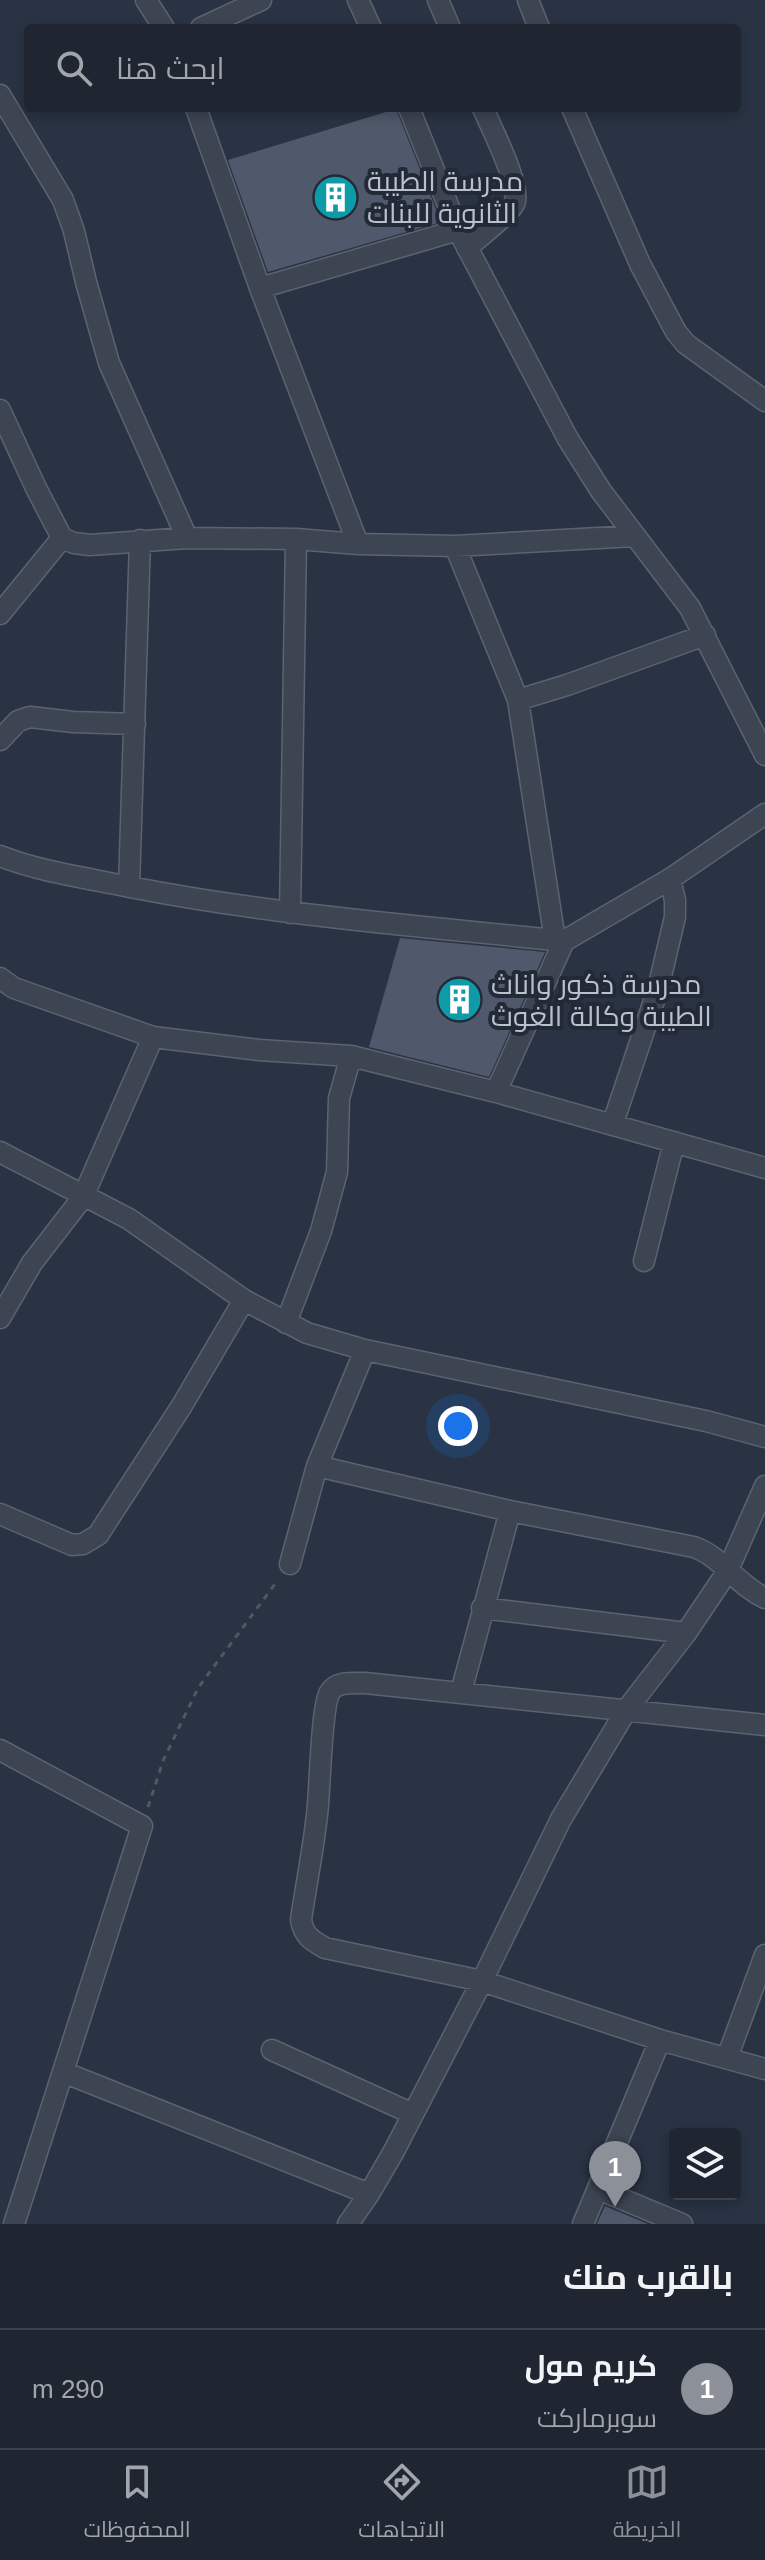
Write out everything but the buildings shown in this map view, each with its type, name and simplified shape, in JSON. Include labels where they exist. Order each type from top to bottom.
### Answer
[{"type":"street","points":[[146,0],[161,24]]},
{"type":"street","points":[[210,24],[261,0]]},
{"type":"street","points":[[358,0],[369,24]]},
{"type":"street","points":[[438,0],[448,24]]},
{"type":"street","points":[[528,0],[537,24]]},
{"type":"street","points":[[0,95],[63,200],[77,240],[109,363],[187,538]]},
{"type":"street","points":[[197,112],[260,288],[358,544]]},
{"type":"street","points":[[411,112],[462,239],[568,439],[601,491],[670,579],[705,635],[765,755]]},
{"type":"street","points":[[260,288],[462,239],[511,207],[516,189],[485,112]]},
{"type":"street","points":[[574,112],[640,264],[676,332],[686,344],[765,401]]},
{"type":"street","points":[[0,410],[62,538],[74,543],[90,545],[187,538],[455,546],[635,536]]},
{"type":"street","points":[[0,614],[62,538]]},
{"type":"street","points":[[290,913],[296,539]]},
{"type":"street","points":[[129,887],[140,540]]},
{"type":"street","points":[[455,546],[518,700],[559,940],[496,1092]]},
{"type":"street","points":[[518,700],[705,635]]},
{"type":"street","points":[[0,740],[18,721],[30,717],[135,724]]},
{"type":"street","points":[[0,856],[20,864],[198,900],[290,913],[559,940],[670,879],[765,814]]},
{"type":"street","points":[[613,1123],[658,989],[675,917],[670,879]]},
{"type":"street","points":[[0,978],[14,988],[153,1037],[259,1050],[351,1056],[613,1123],[765,1168]]},
{"type":"street","points":[[0,1318],[32,1263],[83,1197],[153,1037]]},
{"type":"street","points":[[286,1323],[321,1231],[337,1172],[339,1098],[351,1056]]},
{"type":"street","points":[[644,1261],[674,1142]]},
{"type":"street","points":[[0,1152],[129,1219],[244,1300],[307,1333],[365,1350],[690,1418],[765,1437]]},
{"type":"street","points":[[0,1514],[72,1545],[83,1544],[98,1535],[181,1407],[244,1300]]},
{"type":"street","points":[[290,1564],[317,1466],[365,1350]]},
{"type":"street","points":[[317,1466],[510,1511],[694,1547],[714,1557],[727,1572],[765,1598]]},
{"type":"street","points":[[348,2224],[369,2194],[413,2114],[561,1819],[627,1709],[686,1633],[727,1572],[765,1486]]},
{"type":"street","points":[[461,1692],[510,1511]]},
{"type":"street","points":[[482,1608],[686,1633]]},
{"type":"street","points":[[765,1725],[461,1692],[349,1683],[336,1686],[330,1692],[326,1710],[317,1818],[301,1920],[304,1932],[325,1948],[482,1981],[660,2040],[765,2069]]},
{"type":"street","points":[[0,1750],[142,1826],[14,2224]]},
{"type":"street","points":[[727,2058],[765,1955]]},
{"type":"street","points":[[583,2224],[660,2040]]},
{"type":"street","points":[[272,2050],[413,2114]]},
{"type":"street","points":[[63,2072],[369,2194]]},
{"type":"street","points":[[598,2189],[682,2224]]},
{"type":"path","points":[[142,1826],[163,1761],[198,1688],[290,1564]]},
{"type":"place","name":"مدرسة الطيبة الثانوية للبنات","points":[[336,197]]},
{"type":"place","name":"مدرسة ذكور واناث الطيبة وكالة الغوث","points":[[460,1000]]},
{"type":"place","name":"كريم مول","points":[[615,2207]]}]
